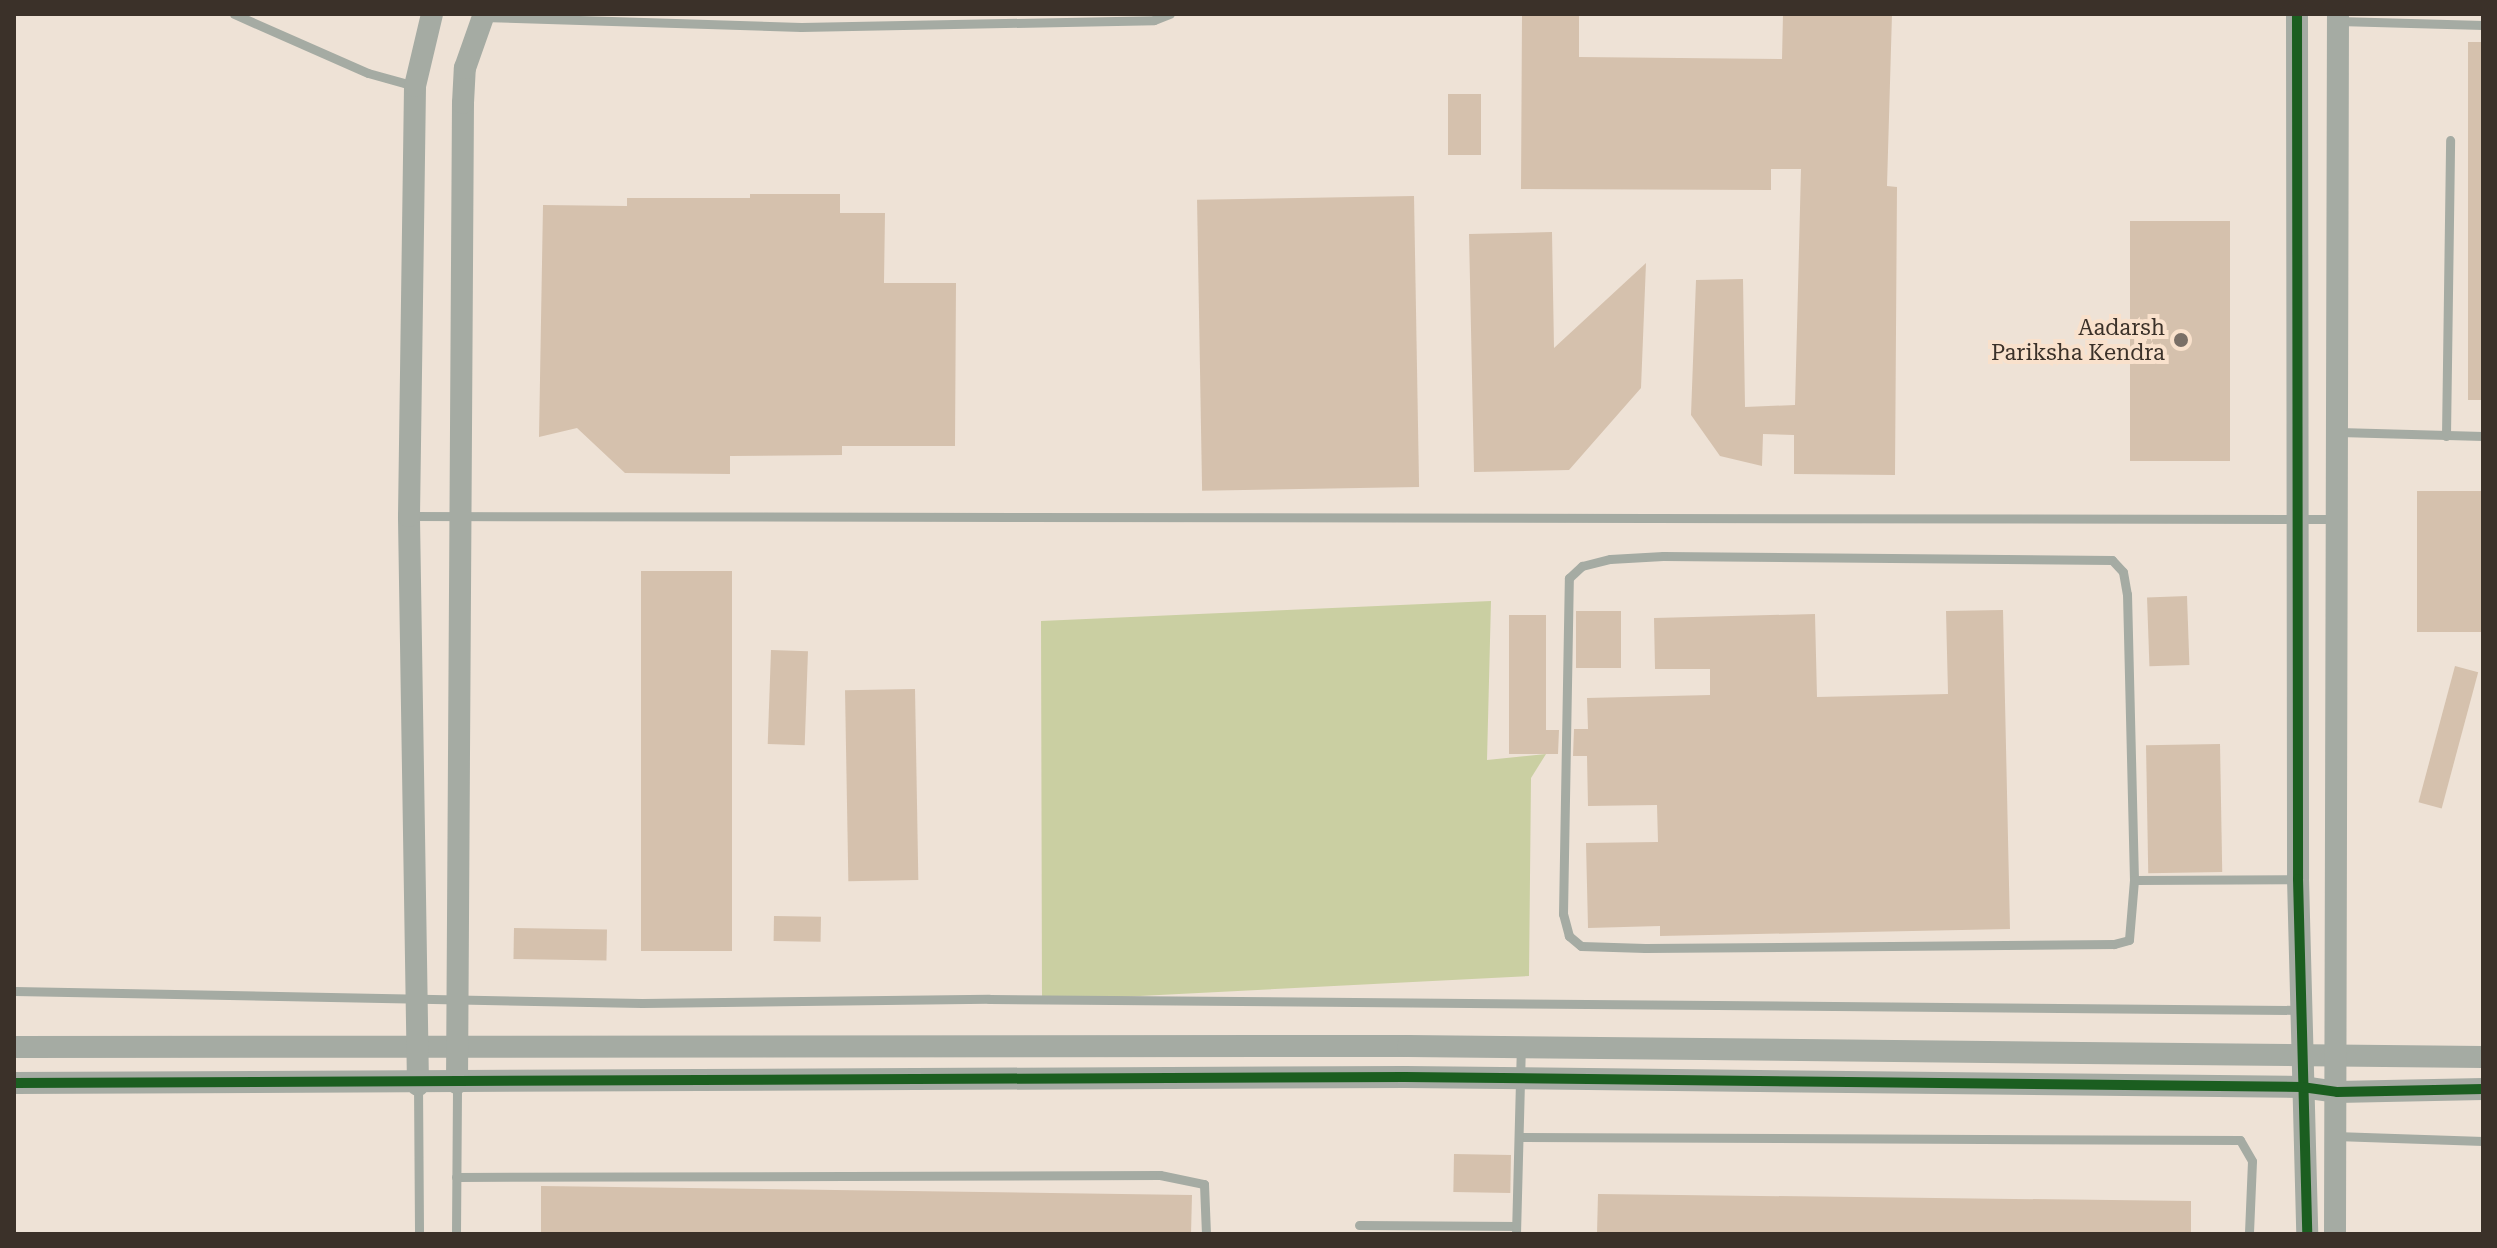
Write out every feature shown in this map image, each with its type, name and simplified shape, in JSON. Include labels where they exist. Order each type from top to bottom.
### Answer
[{"type":"street","points":[[418,1085],[409,516],[415,86],[432,14]]},
{"type":"street","points":[[2297,14],[2298,879],[2307,1234]]},
{"type":"street","points":[[457,1083],[464,79],[484,16]]},
{"type":"street","points":[[2335,1234],[2339,1058],[2338,18]]},
{"type":"street","points":[[14,1047],[458,1050],[1521,1047],[2302,1054],[2339,1058],[2483,1057]]},
{"type":"street","points":[[14,1083],[418,1085],[1523,1081],[2302,1087],[2337,1092],[2483,1089]]},
{"type":"lane","points":[[234,14],[368,73],[415,86]]},
{"type":"lane","points":[[484,16],[801,27],[1154,20],[1170,14]]},
{"type":"lane","points":[[2338,18],[2483,25]]},
{"type":"lane","points":[[2446,436],[2450,140]]},
{"type":"lane","points":[[2339,432],[2483,436]]},
{"type":"lane","points":[[409,516],[2339,519]]},
{"type":"lane","points":[[1663,556],[2112,560],[2123,572],[2127,594],[2134,880],[2129,940],[2114,944],[1581,946],[1569,936],[1563,914],[1569,578],[1582,566],[1610,559],[1663,556]]},
{"type":"lane","points":[[2134,880],[2298,879]]},
{"type":"lane","points":[[14,991],[416,995],[642,1003],[989,999],[2303,1010]]},
{"type":"lane","points":[[1359,1225],[1516,1230],[1522,1137],[1521,1047]]},
{"type":"lane","points":[[456,1234],[457,1083]]},
{"type":"lane","points":[[418,1085],[419,1234]]},
{"type":"lane","points":[[2335,1136],[2483,1141]]},
{"type":"lane","points":[[1522,1137],[2240,1140],[2252,1161],[2249,1234]]},
{"type":"lane","points":[[456,1177],[1171,1176],[1204,1184],[1206,1234]]},
{"type":"green space","points":[[1491,601],[1487,760],[1546,754],[1531,778],[1529,976],[1042,1001],[1041,621]]},
{"type":"building","points":[[1522,14],[1579,14],[1579,57],[1782,59],[1783,14],[1892,14],[1887,186],[1897,187],[1895,475],[1794,474],[1794,435],[1763,434],[1762,466],[1720,456],[1691,415],[1696,280],[1743,279],[1745,407],[1795,405],[1801,169],[1771,169],[1771,190],[1521,189]]},
{"type":"building","points":[[2468,42],[2483,42],[2483,400],[2468,400]]},
{"type":"building","points":[[1448,94],[1481,94],[1481,155],[1448,155]]},
{"type":"building","points":[[750,194],[840,194],[840,213],[885,213],[884,283],[956,283],[955,446],[842,446],[842,455],[730,456],[730,474],[625,473],[577,428],[539,437],[543,205],[627,206],[627,198],[750,198]]},
{"type":"building","points":[[1414,196],[1419,487],[1202,491],[1197,200]]},
{"type":"building","name":"Aadarsh Pariksha Kendra","points":[[2130,221],[2230,221],[2230,461],[2130,461]]},
{"type":"building","points":[[1552,232],[1554,348],[1646,263],[1641,388],[1569,470],[1474,472],[1469,234]]},
{"type":"building","points":[[2417,491],[2483,491],[2483,632],[2417,632]]},
{"type":"building","points":[[641,571],[732,571],[732,951],[641,951]]},
{"type":"building","points":[[2187,596],[2189,665],[2149,666],[2147,597]]},
{"type":"building","points":[[2003,610],[2010,929],[1660,936],[1660,926],[1588,928],[1586,843],[1658,842],[1657,805],[1588,806],[1587,756],[1573,756],[1574,729],[1588,729],[1587,698],[1710,695],[1710,669],[1655,669],[1654,618],[1815,614],[1817,697],[1948,694],[1946,611]]},
{"type":"building","points":[[1576,611],[1621,611],[1621,668],[1576,668]]},
{"type":"building","points":[[1509,615],[1546,615],[1546,730],[1559,730],[1558,754],[1509,754]]},
{"type":"building","points":[[771,650],[808,651],[805,745],[768,744]]},
{"type":"building","points":[[2455,666],[2478,672],[2442,808],[2419,802]]},
{"type":"building","points":[[915,689],[918,880],[848,881],[845,690]]},
{"type":"building","points":[[2220,744],[2222,872],[2148,873],[2146,745]]},
{"type":"building","points":[[774,916],[821,917],[821,942],[774,941]]},
{"type":"building","points":[[514,928],[607,930],[606,961],[513,959]]},
{"type":"building","points":[[1454,1154],[1511,1155],[1510,1193],[1453,1192]]},
{"type":"building","points":[[541,1186],[1192,1195],[1191,1234],[541,1234]]},
{"type":"building","points":[[1598,1194],[2191,1201],[2191,1234],[1597,1234]]},
{"type":"cycle path","points":[[2297,14],[2298,879],[2307,1234]]},
{"type":"cycle path","points":[[14,1083],[1405,1077],[2302,1087],[2337,1092],[2483,1089]]},
{"type":"place","name":"Aadarsh Pariksha Kendra","points":[[2181,340]]}]
